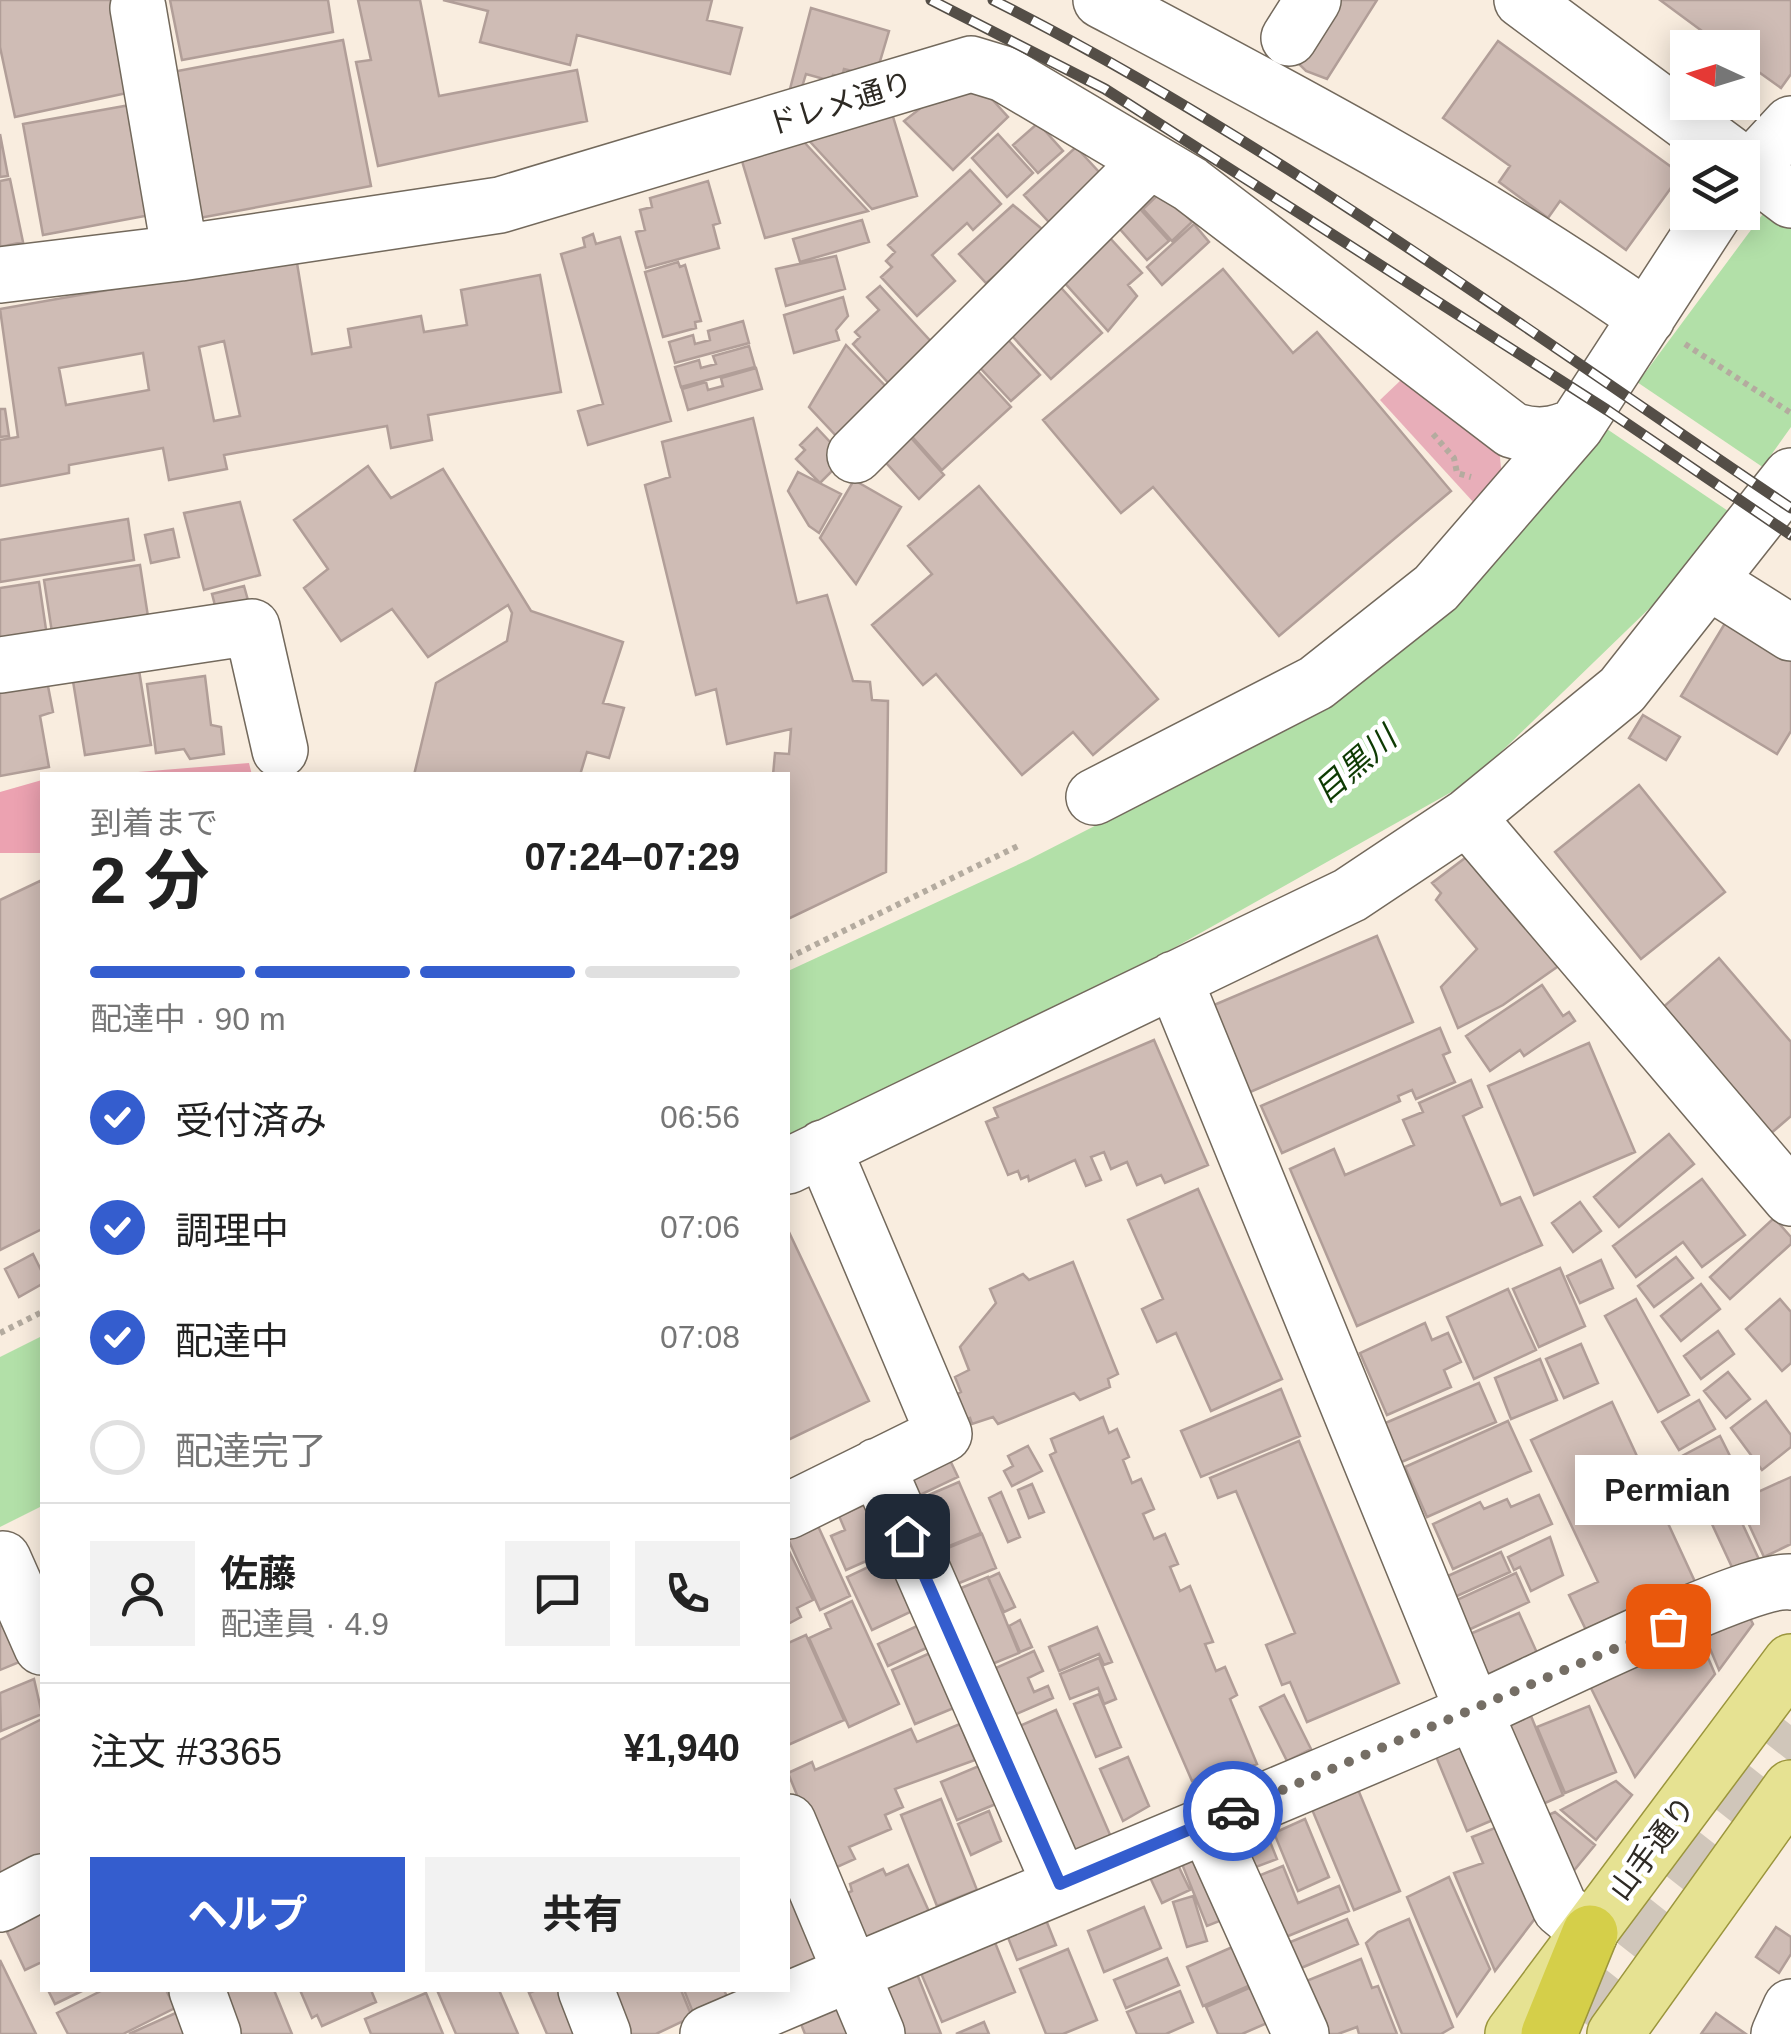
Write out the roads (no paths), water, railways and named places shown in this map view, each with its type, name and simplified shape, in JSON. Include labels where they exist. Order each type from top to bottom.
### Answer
[{"type":"highway","points":[[1549,2034],[1590,1933]]},
{"type":"main road","name":"山手通り","points":[[1513,2034],[1791,1662]]},
{"type":"main road","points":[[1615,2034],[1791,1788]]},
{"type":"street","points":[[1101,0],[1287,98],[1596,282],[1660,326]]},
{"type":"street","points":[[1522,0],[1708,140]]},
{"type":"street","points":[[138,8],[180,254]]},
{"type":"street","name":"ドレメ通り","points":[[0,275],[180,254],[500,205],[971,64],[1004,74],[1190,184],[1512,430],[1530,436],[1554,435],[1576,426]]},
{"type":"street","points":[[1760,168],[1791,124]]},
{"type":"street","points":[[855,456],[1149,161]]},
{"type":"street","points":[[1094,797],[1316,683],[1436,588],[1660,326],[1706,230]]},
{"type":"street","points":[[790,1510],[944,1434],[805,1157],[1350,896],[1467,817],[1622,690],[1791,476]]},
{"type":"street","points":[[1710,582],[1791,633]]},
{"type":"street","points":[[0,664],[252,627],[280,750]]},
{"type":"street","points":[[1467,817],[1791,1198]]},
{"type":"street","points":[[1174,980],[1474,1711],[1560,1908],[1590,1933]]},
{"type":"street","points":[[877,1466],[1060,1884]]},
{"type":"street","points":[[15,1553],[40,1640]]},
{"type":"street","points":[[708,2034],[1474,1711],[1732,1597],[1778,1581],[1791,1582]]},
{"type":"street","points":[[1206,1823],[1300,2034]]},
{"type":"street","points":[[790,1827],[877,2034]]},
{"type":"street","points":[[0,1904],[40,1883]]},
{"type":"street","points":[[198,1992],[214,2034]]},
{"type":"street","points":[[587,1992],[603,2034]]},
{"type":"street","points":[[1779,2034],[1791,2007]]},
{"type":"water","name":"目黒川","points":[[1791,176],[1791,427],[1688,571],[1471,781],[1076,1003],[790,1146],[790,970],[1028,860],[1279,732],[1573,470],[1751,230],[1760,230],[1760,218]]},
{"type":"water","points":[[40,1337],[40,1507],[0,1527],[0,1357]]},
{"type":"tunnel","points":[[1567,2009],[1791,1725]]},
{"type":"railway","points":[[931,0],[1105,89],[1607,410],[1791,535]]},
{"type":"railway","points":[[993,0],[1096,55],[1299,176],[1791,508]]},
{"type":"place","name":"Permian","points":[[1668,1626]]}]
